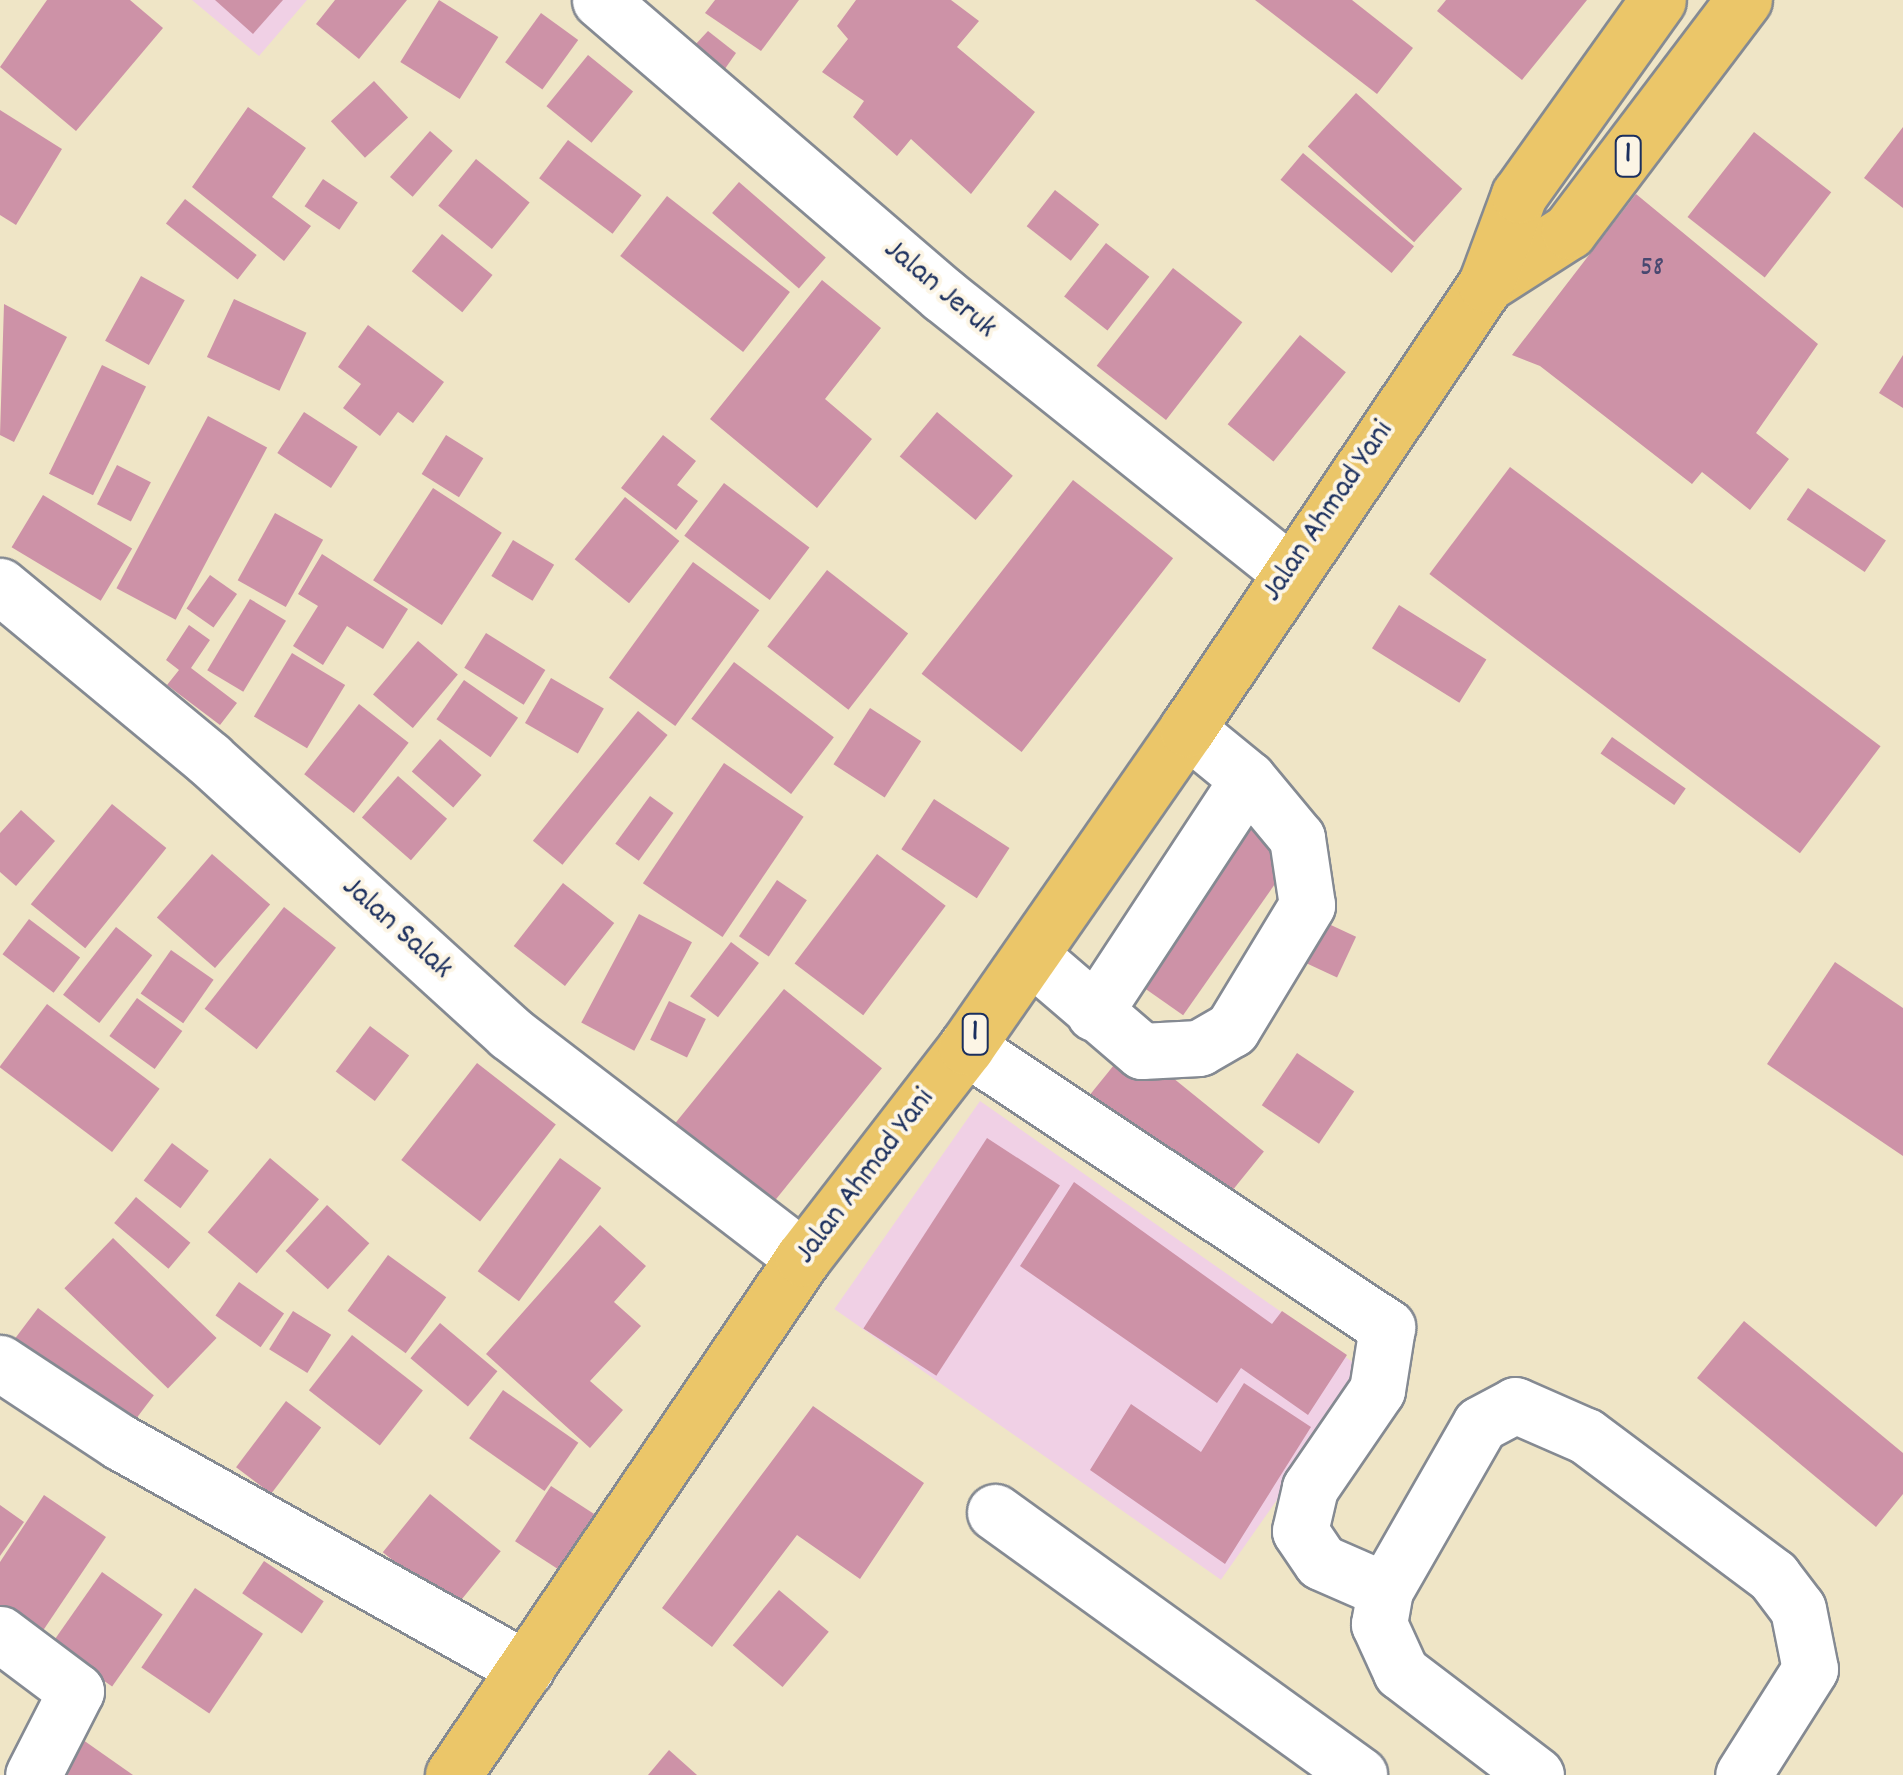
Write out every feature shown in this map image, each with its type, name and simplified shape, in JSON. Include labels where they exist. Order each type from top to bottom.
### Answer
[{"type":"highway","name":"Jalan Ahmad Yani","points":[[453,1775],[802,1258],[966,1047],[1186,729],[1287,570],[1486,284],[1519,194],[1658,0]]},
{"type":"highway","name":"Jalan Ahmad Yani","points":[[1486,284],[1570,231],[1744,0]]},
{"type":"street","name":"Jalan Jeruk","points":[[600,0],[943,295],[1287,570]]},
{"type":"street","name":"Jalan Salak","points":[[0,586],[209,759],[510,1033],[802,1258]]},
{"type":"street","points":[[1030,956],[1142,1051],[1198,1048],[1232,1030],[1307,905],[1296,838],[1248,778],[1186,729]]},
{"type":"street","points":[[1094,1012],[1248,778]]},
{"type":"street","points":[[966,1047],[1387,1327],[1376,1390],[1310,1488],[1300,1531],[1321,1562],[1384,1590]]},
{"type":"street","points":[[0,1363],[120,1442],[526,1668]]},
{"type":"street","points":[[1536,1775],[1401,1672],[1379,1624],[1384,1590],[1480,1424],[1532,1405],[1773,1576],[1798,1610],[1810,1670],[1743,1775]]},
{"type":"street","points":[[995,1512],[1359,1775]]},
{"type":"street","points":[[0,1634],[76,1691],[33,1775]]},
{"type":"shaded area","points":[[192,0],[307,0],[259,56]]},
{"type":"shaded area","points":[[980,1101],[1367,1372],[1221,1580],[834,1309]]},
{"type":"building","points":[[47,0],[130,0],[163,28],[76,131],[0,67]]},
{"type":"building","points":[[215,0],[283,0],[253,34]]},
{"type":"building","points":[[335,0],[407,0],[359,59],[316,24]]},
{"type":"building","points":[[439,0],[498,37],[460,99],[400,62]]},
{"type":"building","points":[[715,0],[799,0],[761,51],[705,13]]},
{"type":"building","points":[[856,0],[951,0],[979,21],[957,47],[1035,112],[971,194],[911,139],[897,156],[853,117],[864,101],[822,72],[848,39],[837,26]]},
{"type":"building","points":[[1255,0],[1352,0],[1413,48],[1377,94]]},
{"type":"building","points":[[1446,0],[1587,0],[1522,80],[1437,11]]},
{"type":"building","points":[[541,13],[578,40],[542,89],[505,62]]},
{"type":"building","points":[[708,31],[736,53],[713,86],[680,61]]},
{"type":"building","points":[[588,55],[633,92],[592,143],[546,106]]},
{"type":"building","points":[[374,81],[408,118],[365,158],[331,121]]},
{"type":"building","points":[[1356,93],[1462,189],[1414,242],[1308,147]]},
{"type":"building","points":[[248,107],[306,148],[272,197],[311,226],[284,261],[192,187]]},
{"type":"building","points":[[0,110],[62,149],[16,225],[0,215]]},
{"type":"building","points":[[1903,127],[1903,208],[1864,178]]},
{"type":"building","points":[[430,131],[453,151],[413,197],[390,177]]},
{"type":"building","points":[[1754,132],[1831,192],[1765,277],[1688,217]]},
{"type":"building","points":[[568,140],[641,195],[613,234],[539,178]]},
{"type":"building","points":[[1303,153],[1414,246],[1392,273],[1281,180]]},
{"type":"building","points":[[476,159],[530,202],[492,249],[438,206]]},
{"type":"building","points":[[323,179],[358,202],[339,230],[305,206]]},
{"type":"building","points":[[739,182],[826,257],[799,288],[712,213]]},
{"type":"building","points":[[1055,190],[1099,224],[1071,261],[1027,226]]},
{"type":"building","points":[[1636,194],[1818,344],[1756,433],[1789,459],[1750,510],[1702,472],[1692,484],[1540,366],[1512,355]]},
{"type":"building","points":[[667,196],[790,292],[743,352],[620,256]]},
{"type":"building","points":[[185,199],[257,255],[238,279],[166,223]]},
{"type":"building","points":[[442,234],[493,275],[462,312],[412,271]]},
{"type":"building","points":[[1106,243],[1149,277],[1107,330],[1064,297]]},
{"type":"building","points":[[1173,268],[1242,322],[1166,420],[1097,366]]},
{"type":"building","points":[[141,276],[185,300],[149,365],[105,341]]},
{"type":"building","points":[[822,280],[881,328],[825,399],[872,439],[817,508],[710,419]]},
{"type":"building","points":[[234,299],[307,333],[279,391],[207,357]]},
{"type":"building","points":[[4,304],[67,337],[14,442],[0,435]]},
{"type":"building","points":[[368,325],[444,382],[413,423],[398,412],[380,436],[343,408],[361,384],[338,367]]},
{"type":"building","points":[[1300,335],[1346,372],[1273,462],[1228,424]]},
{"type":"building","points":[[1903,355],[1903,408],[1879,393]]},
{"type":"building","points":[[102,365],[146,386],[93,495],[49,474]]},
{"type":"building","points":[[304,412],[358,447],[331,488],[277,453]]},
{"type":"building","points":[[937,412],[1013,476],[976,520],[900,456]]},
{"type":"building","points":[[208,416],[267,447],[176,620],[116,588]]},
{"type":"building","points":[[446,435],[483,458],[459,497],[422,474]]},
{"type":"building","points":[[663,435],[696,461],[677,485],[698,501],[676,530],[621,488]]},
{"type":"building","points":[[117,465],[151,482],[131,521],[97,504]]},
{"type":"building","points":[[1510,467],[1881,746],[1800,853],[1429,574]]},
{"type":"building","points":[[1073,480],[1173,558],[1022,752],[922,674]]},
{"type":"building","points":[[724,483],[809,547],[770,600],[684,536]]},
{"type":"building","points":[[433,488],[502,533],[442,625],[373,580]]},
{"type":"building","points":[[1808,488],[1886,541],[1865,572],[1787,520]]},
{"type":"building","points":[[43,495],[132,549],[101,601],[12,547]]},
{"type":"building","points":[[625,497],[679,541],[629,603],[575,559]]},
{"type":"building","points":[[275,513],[323,540],[286,607],[238,580]]},
{"type":"building","points":[[513,540],[554,565],[533,601],[491,576]]},
{"type":"building","points":[[322,554],[408,609],[383,649],[347,626],[323,665],[293,646],[318,606],[298,594]]},
{"type":"building","points":[[693,562],[759,610],[675,726],[609,678]]},
{"type":"building","points":[[827,570],[908,633],[848,710],[767,646]]},
{"type":"building","points":[[210,575],[237,594],[214,628],[186,609]]},
{"type":"building","points":[[250,599],[286,621],[243,692],[207,670]]},
{"type":"building","points":[[1399,605],[1486,660],[1459,703],[1372,648]]},
{"type":"building","points":[[189,625],[210,640],[191,668],[237,703],[220,725],[167,685],[179,670],[166,660]]},
{"type":"building","points":[[486,633],[545,670],[524,705],[464,668]]},
{"type":"building","points":[[418,641],[458,674],[413,728],[373,695]]},
{"type":"building","points":[[292,653],[345,685],[307,748],[254,716]]},
{"type":"building","points":[[734,662],[834,737],[791,794],[691,719]]},
{"type":"building","points":[[551,678],[604,708],[578,754],[525,723]]},
{"type":"building","points":[[464,680],[518,718],[491,757],[436,719]]},
{"type":"building","points":[[359,704],[409,743],[354,813],[304,774]]},
{"type":"building","points":[[870,708],[921,741],[885,797],[834,764]]},
{"type":"building","points":[[638,711],[668,735],[562,865],[533,841]]},
{"type":"building","points":[[1612,737],[1686,789],[1674,805],[1601,753]]},
{"type":"building","points":[[440,739],[482,775],[453,808],[412,771]]},
{"type":"building","points":[[724,763],[804,817],[723,937],[643,883]]},
{"type":"building","points":[[398,776],[447,819],[411,860],[362,818]]},
{"type":"building","points":[[650,796],[673,813],[639,861],[615,844]]},
{"type":"building","points":[[934,799],[1009,848],[977,898],[901,849]]},
{"type":"building","points":[[112,804],[166,848],[85,948],[31,904]]},
{"type":"building","points":[[21,810],[55,841],[16,886],[0,872],[0,833]]},
{"type":"building","points":[[1246,826],[1293,859],[1183,1015],[1136,982]]},
{"type":"building","points":[[212,854],[270,905],[215,968],[157,917]]},
{"type":"building","points":[[877,854],[946,906],[863,1015],[795,963]]},
{"type":"building","points":[[777,880],[807,900],[769,957],[739,936]]},
{"type":"building","points":[[563,883],[614,923],[565,986],[514,946]]},
{"type":"building","points":[[284,907],[336,948],[257,1049],[205,1009]]},
{"type":"building","points":[[639,914],[692,942],[634,1051],[581,1023]]},
{"type":"building","points":[[29,919],[80,958],[54,993],[3,954]]},
{"type":"building","points":[[1318,919],[1356,937],[1337,978],[1299,960]]},
{"type":"building","points":[[116,927],[152,955],[99,1023],[63,995]]},
{"type":"building","points":[[731,942],[759,963],[718,1017],[690,996]]},
{"type":"building","points":[[171,950],[214,980],[183,1023],[141,993]]},
{"type":"building","points":[[1835,962],[1903,1008],[1903,1156],[1767,1064]]},
{"type":"building","points":[[784,989],[882,1068],[769,1207],[671,1128]]},
{"type":"building","points":[[137,998],[182,1031],[155,1069],[109,1036]]},
{"type":"building","points":[[669,1001],[706,1019],[687,1058],[650,1040]]},
{"type":"building","points":[[47,1004],[160,1089],[112,1152],[0,1068]]},
{"type":"building","points":[[370,1026],[409,1055],[375,1101],[336,1072]]},
{"type":"building","points":[[1131,1044],[1264,1152],[1219,1208],[1086,1100]]},
{"type":"building","points":[[1297,1053],[1354,1092],[1319,1144],[1262,1105]]},
{"type":"building","points":[[477,1063],[556,1125],[480,1221],[401,1160]]},
{"type":"building","points":[[987,1138],[1060,1185],[936,1376],[863,1328]]},
{"type":"building","points":[[172,1143],[209,1171],[180,1208],[144,1181]]},
{"type":"building","points":[[270,1158],[319,1199],[257,1273],[208,1232]]},
{"type":"building","points":[[560,1158],[601,1188],[519,1301],[478,1271]]},
{"type":"building","points":[[1074,1182],[1272,1324],[1282,1311],[1347,1355],[1308,1415],[1241,1368],[1217,1403],[1020,1266]]},
{"type":"building","points":[[136,1197],[190,1243],[169,1269],[114,1223]]},
{"type":"building","points":[[327,1205],[369,1243],[328,1289],[286,1251]]},
{"type":"building","points":[[600,1225],[646,1266],[614,1302],[641,1326],[590,1381],[623,1410],[590,1448],[486,1354]]},
{"type":"building","points":[[113,1238],[217,1338],[168,1388],[64,1288]]},
{"type":"building","points":[[388,1255],[446,1297],[406,1353],[347,1311]]},
{"type":"building","points":[[239,1282],[284,1314],[261,1347],[215,1316]]},
{"type":"building","points":[[38,1308],[154,1395],[130,1427],[14,1340]]},
{"type":"building","points":[[293,1311],[331,1335],[307,1373],[269,1349]]},
{"type":"building","points":[[1744,1321],[1903,1453],[1903,1494],[1876,1527],[1697,1378]]},
{"type":"building","points":[[440,1323],[497,1371],[468,1406],[410,1358]]},
{"type":"building","points":[[352,1335],[423,1390],[380,1446],[309,1390]]},
{"type":"building","points":[[1244,1383],[1311,1427],[1225,1564],[1090,1470],[1131,1404],[1201,1452]]},
{"type":"building","points":[[503,1390],[578,1443],[545,1491],[469,1438]]},
{"type":"building","points":[[286,1401],[321,1427],[271,1494],[236,1467]]},
{"type":"building","points":[[813,1406],[924,1483],[860,1579],[797,1535],[712,1647],[662,1608]]},
{"type":"building","points":[[551,1486],[603,1520],[567,1575],[515,1541]]},
{"type":"building","points":[[430,1494],[501,1551],[454,1610],[383,1552]]},
{"type":"building","points":[[44,1495],[106,1537],[38,1638],[0,1613],[0,1562]]},
{"type":"building","points":[[0,1505],[24,1522],[0,1556]]},
{"type":"building","points":[[264,1561],[324,1601],[302,1634],[242,1593]]},
{"type":"building","points":[[102,1572],[163,1614],[112,1687],[52,1644]]},
{"type":"building","points":[[195,1588],[263,1634],[209,1713],[141,1668]]},
{"type":"building","points":[[779,1590],[829,1632],[783,1687],[733,1645]]},
{"type":"building","points":[[76,1735],[133,1775],[49,1775]]},
{"type":"building","points":[[669,1750],[697,1775],[648,1775]]}]
